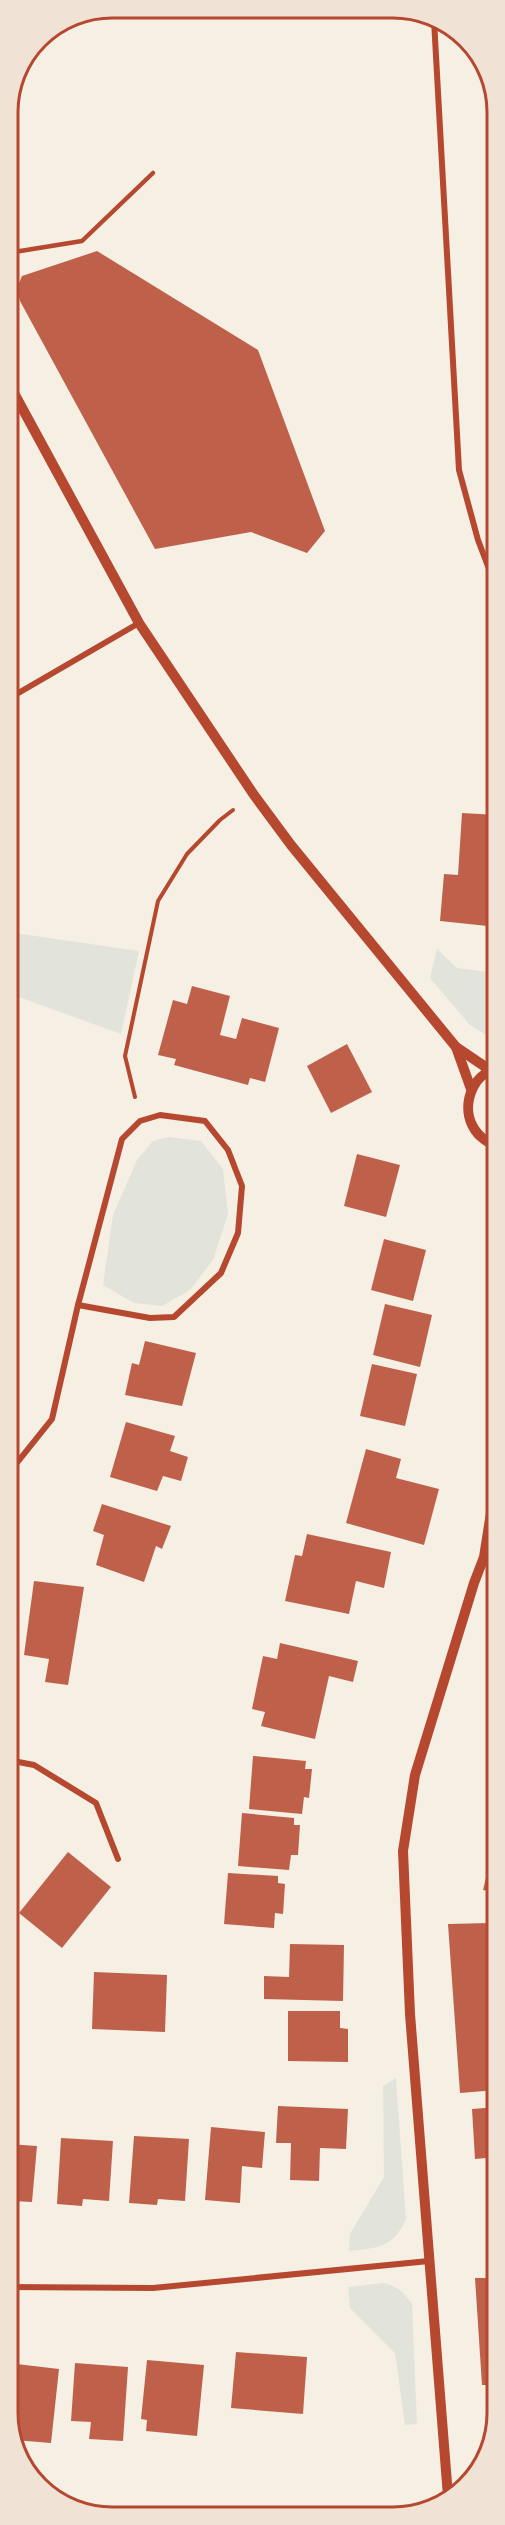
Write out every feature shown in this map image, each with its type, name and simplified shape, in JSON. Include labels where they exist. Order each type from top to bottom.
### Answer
[{"type":"street","points":[[434,28],[459,470],[478,540],[487,564]]},
{"type":"street","points":[[18,400],[139,623],[254,795],[291,845],[456,1047],[471,1089],[468,1111],[474,1128],[487,1142]]},
{"type":"street","points":[[18,693],[139,623]]},
{"type":"street","points":[[456,1047],[487,1065]]},
{"type":"street","points":[[471,1089],[480,1077],[487,1073]]},
{"type":"street","points":[[18,1462],[52,1419],[78,1305],[122,1139],[140,1121],[160,1115],[205,1121],[228,1150],[242,1186],[238,1233],[221,1273],[174,1317],[150,1318],[78,1305]]},
{"type":"street","points":[[447,2490],[410,2014],[404,1851],[415,1775],[484,1557],[487,1538]]},
{"type":"street","points":[[18,1763],[34,1765],[96,1803],[118,1859]]},
{"type":"street","points":[[18,2287],[153,2288],[429,2261]]},
{"type":"lane","points":[[18,251],[82,241],[153,173]]},
{"type":"path","points":[[140,1121],[125,1056],[158,901],[187,854],[220,820],[254,795]]},
{"type":"shaded area","points":[[18,933],[139,951],[121,1034],[18,997]]},
{"type":"shaded area","points":[[437,949],[457,968],[487,972],[487,1036],[470,1025],[430,978]]},
{"type":"shaded area","points":[[169,1137],[201,1141],[223,1169],[228,1214],[213,1260],[190,1290],[162,1306],[134,1303],[103,1285],[113,1215],[137,1160],[153,1141]]},
{"type":"shaded area","points":[[396,2078],[406,2219],[396,2236],[384,2245],[349,2251],[350,2234],[384,2177],[383,2086]]},
{"type":"shaded area","points":[[383,2283],[400,2290],[412,2304],[417,2424],[405,2425],[395,2353],[350,2308],[348,2287]]},
{"type":"building","points":[[97,251],[258,350],[325,531],[307,553],[251,532],[155,549],[20,301],[18,286],[22,276]]},
{"type":"building","points":[[462,813],[487,814],[487,926],[440,921],[444,874],[458,875]]},
{"type":"building","points":[[192,986],[230,996],[220,1035],[236,1039],[242,1018],[279,1028],[265,1082],[250,1078],[248,1085],[174,1065],[176,1059],[158,1055],[173,1000],[187,1004]]},
{"type":"building","points":[[347,1044],[372,1092],[331,1113],[307,1066]]},
{"type":"building","points":[[357,1154],[400,1165],[386,1217],[344,1206]]},
{"type":"building","points":[[384,1239],[426,1250],[413,1301],[371,1290]]},
{"type":"building","points":[[385,1304],[432,1315],[420,1367],[373,1355]]},
{"type":"building","points":[[145,1341],[196,1353],[182,1406],[125,1395],[132,1363],[139,1365]]},
{"type":"building","points":[[372,1364],[417,1374],[405,1426],[360,1416]]},
{"type":"building","points":[[126,1422],[175,1436],[170,1451],[188,1457],[181,1481],[163,1476],[157,1491],[110,1477]]},
{"type":"building","points":[[366,1449],[401,1459],[396,1478],[439,1489],[424,1545],[346,1523]]},
{"type":"building","points":[[102,1504],[171,1526],[162,1549],[156,1546],[144,1582],[96,1565],[104,1535],[93,1531]]},
{"type":"building","points":[[307,1534],[391,1552],[384,1588],[356,1581],[349,1614],[285,1601],[295,1555],[302,1556]]},
{"type":"building","points":[[34,1581],[84,1587],[68,1685],[45,1682],[49,1659],[24,1655]]},
{"type":"building","points":[[280,1643],[358,1661],[353,1682],[329,1676],[315,1739],[261,1726],[265,1712],[252,1709],[263,1656],[277,1659]]},
{"type":"building","points":[[253,1756],[306,1761],[305,1769],[312,1769],[309,1798],[304,1797],[302,1814],[249,1809]]},
{"type":"building","points":[[242,1813],[294,1818],[294,1825],[300,1825],[298,1855],[291,1855],[289,1870],[238,1866]]},
{"type":"building","points":[[68,1852],[111,1887],[62,1948],[19,1913]]},
{"type":"building","points":[[228,1873],[278,1876],[278,1883],[285,1884],[283,1914],[275,1913],[274,1928],[224,1924]]},
{"type":"building","points":[[487,1874],[487,1891],[483,1890]]},
{"type":"building","points":[[487,1923],[487,2091],[460,2093],[448,1924]]},
{"type":"building","points":[[290,1944],[344,1945],[343,2001],[264,1999],[264,1976],[289,1977]]},
{"type":"building","points":[[94,1972],[167,1975],[165,2032],[92,2029]]},
{"type":"building","points":[[288,2011],[340,2011],[340,2028],[348,2029],[348,2062],[288,2061]]},
{"type":"building","points":[[278,2106],[348,2109],[346,2149],[320,2148],[319,2181],[290,2180],[291,2143],[276,2143]]},
{"type":"building","points":[[487,2108],[487,2158],[475,2159],[472,2109]]},
{"type":"building","points":[[211,2127],[265,2132],[262,2168],[242,2166],[240,2203],[205,2200]]},
{"type":"building","points":[[134,2136],[189,2139],[185,2201],[158,2199],[157,2205],[129,2203]]},
{"type":"building","points":[[61,2138],[113,2141],[109,2201],[83,2199],[82,2206],[57,2204]]},
{"type":"building","points":[[18,2145],[37,2146],[32,2202],[18,2201]]},
{"type":"building","points":[[475,2278],[487,2278],[487,2385],[482,2385]]},
{"type":"building","points":[[236,2352],[307,2357],[303,2414],[231,2408]]},
{"type":"building","points":[[147,2360],[204,2365],[197,2436],[146,2431],[147,2420],[141,2419]]},
{"type":"building","points":[[75,2363],[128,2367],[123,2441],[89,2439],[91,2422],[71,2421]]},
{"type":"building","points":[[18,2364],[59,2369],[51,2443],[22,2441],[18,2413]]}]
